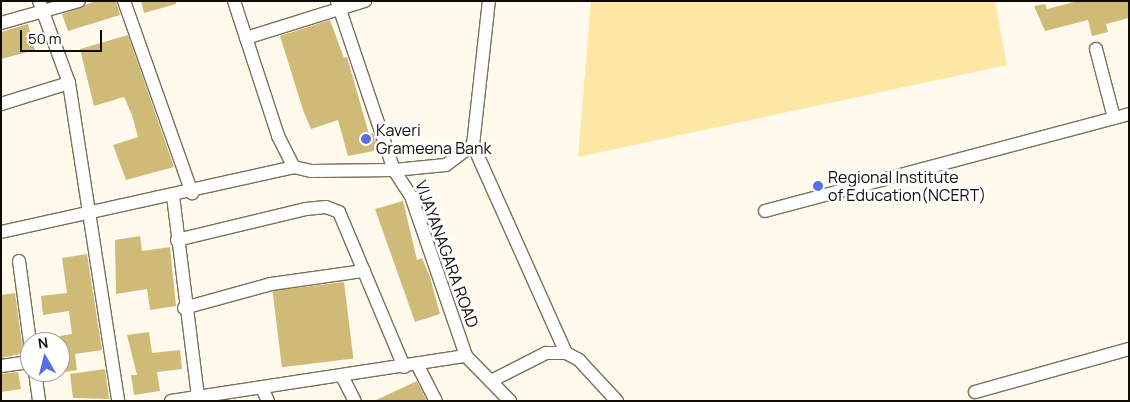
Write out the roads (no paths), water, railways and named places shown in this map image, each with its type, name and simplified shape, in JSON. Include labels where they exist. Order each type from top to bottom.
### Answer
[{"type":"street","points":[[1,23],[41,6],[79,1]]},
{"type":"street","points":[[124,1],[192,193]]},
{"type":"street","points":[[1,232],[192,193],[294,167],[278,136],[234,1]]},
{"type":"street","points":[[246,38],[338,5],[365,1]]},
{"type":"street","points":[[488,1],[473,145],[566,353]]},
{"type":"street","points":[[338,5],[394,170],[446,165],[473,145]]},
{"type":"street","points":[[41,6],[69,83],[92,213],[118,401]]},
{"type":"street","points":[[1096,49],[1114,118]]},
{"type":"street","points":[[1,104],[69,83]]},
{"type":"street","points":[[765,211],[1129,114]]},
{"type":"street","name":"VIJAYANAGARA ROAD","points":[[294,167],[312,171],[394,170],[411,196],[466,356],[510,401]]},
{"type":"street","points":[[174,196],[184,308],[198,397]]},
{"type":"street","points":[[177,240],[266,217],[326,208],[339,212],[404,368]]},
{"type":"street","points":[[19,261],[29,332]]},
{"type":"street","points":[[184,308],[271,284],[364,271]]},
{"type":"street","points":[[975,392],[1129,349]]},
{"type":"street","points":[[491,381],[546,353],[566,353],[579,360],[617,401]]},
{"type":"street","points":[[171,401],[418,366],[466,356]]},
{"type":"street","points":[[1,366],[20,363]]},
{"type":"street","points":[[418,366],[436,401]]},
{"type":"street","points":[[342,376],[355,401]]},
{"type":"street","points":[[36,382],[39,401]]},
{"type":"street","points":[[262,388],[268,401]]},
{"type":"place","name":"Kaveri Grameena Bank","points":[[366,139]]},
{"type":"place","name":"Regional Institute of Education(NCERT)","points":[[818,186]]}]
